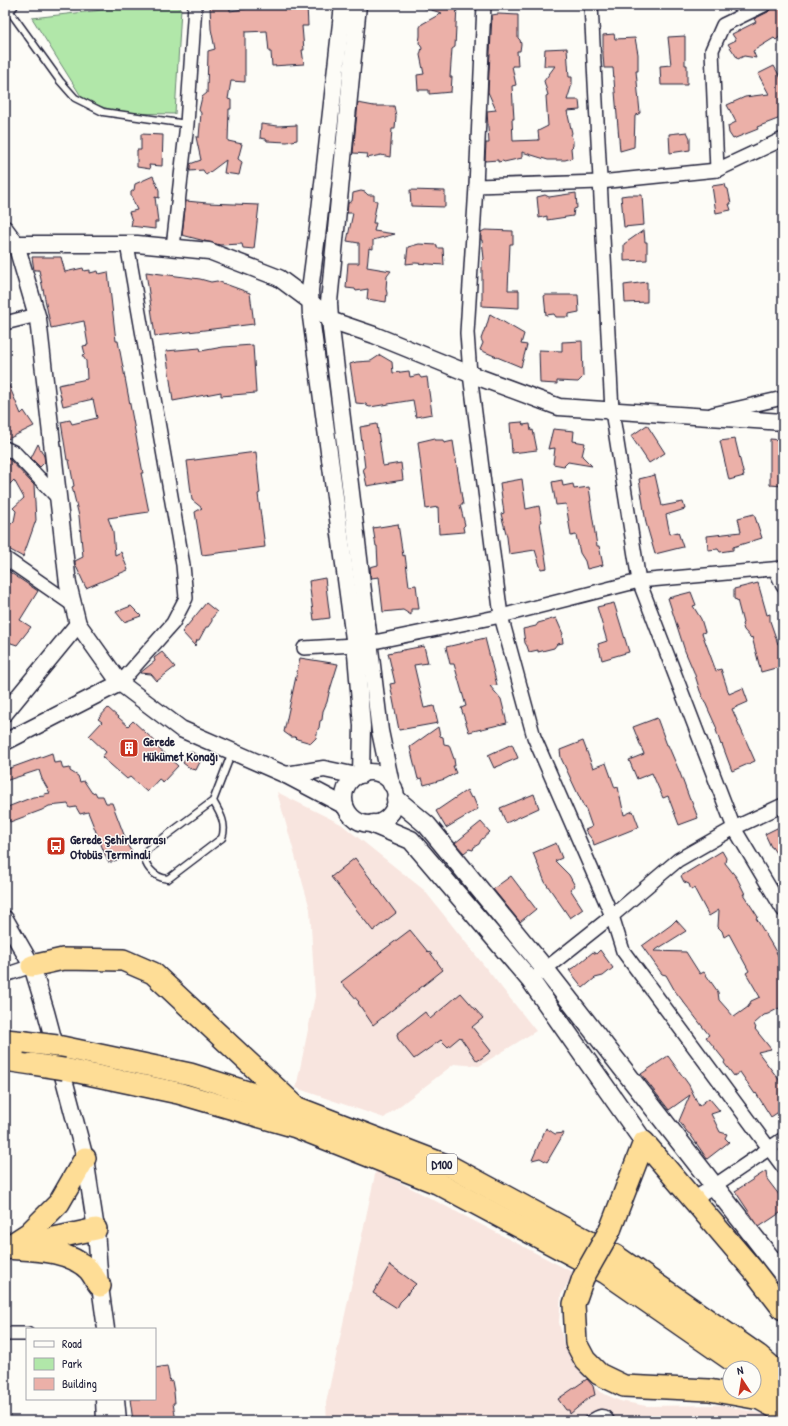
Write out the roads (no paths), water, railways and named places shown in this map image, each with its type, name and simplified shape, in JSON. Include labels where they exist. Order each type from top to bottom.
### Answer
[{"type":"highway","points":[[32,966],[63,959],[123,960],[153,973],[298,1108]]},
{"type":"highway","name":"D100","points":[[15,1041],[57,1046],[190,1074],[298,1108],[451,1168],[616,1256],[758,1355],[783,1377]]},
{"type":"highway","name":"D100","points":[[5,1060],[64,1069],[178,1092],[296,1127],[437,1183],[606,1273],[731,1360]]},
{"type":"highway","points":[[783,1309],[754,1271],[644,1142],[610,1230],[584,1278],[574,1304],[576,1343],[585,1360],[599,1374],[624,1386],[709,1390],[760,1399],[783,1412]]},
{"type":"highway","points":[[5,1248],[29,1233],[59,1203],[85,1158]]},
{"type":"highway","points":[[5,1248],[96,1229]]},
{"type":"highway","points":[[5,1248],[45,1250],[76,1260],[89,1270],[100,1286]]},
{"type":"highway","points":[[762,1385],[783,1403]]},
{"type":"main road","points":[[394,792],[428,825],[545,969],[783,1274]]},
{"type":"main road","points":[[373,824],[411,840],[531,981],[644,1142]]},
{"type":"street","points":[[173,247],[187,124],[195,5]]},
{"type":"street","points":[[342,5],[310,301],[311,317],[362,644],[394,792],[391,813],[386,818],[373,824],[366,824],[353,818],[345,806],[344,797],[350,782],[359,775],[362,726],[362,644],[329,302],[358,5]]},
{"type":"street","points":[[484,5],[476,186],[467,333],[470,374],[500,616],[534,736],[612,916],[622,951],[783,1167]]},
{"type":"street","points":[[591,5],[612,411],[639,581],[734,828],[783,910]]},
{"type":"street","points":[[717,170],[712,50],[723,25],[764,5]]},
{"type":"street","points":[[476,186],[600,182],[717,170],[783,139]]},
{"type":"street","points":[[5,229],[16,244],[37,315],[68,584],[78,624],[120,683],[181,729],[286,775],[345,806]]},
{"type":"street","points":[[16,244],[127,244],[209,250],[279,278],[310,301],[330,320],[374,334],[470,374],[559,407],[783,422]]},
{"type":"street","points":[[5,742],[120,683],[173,623],[186,598],[183,565],[127,244]]},
{"type":"street","points":[[5,323],[37,315]]},
{"type":"street","points":[[701,417],[783,398]]},
{"type":"street","points":[[5,448],[14,453],[58,498]]},
{"type":"street","points":[[5,558],[73,605]]},
{"type":"street","points":[[304,648],[362,644],[500,616],[639,581],[779,568],[783,586]]},
{"type":"street","points":[[5,713],[78,624]]},
{"type":"street","points":[[286,775],[324,769],[359,775],[372,773],[379,774],[386,778],[394,792]]},
{"type":"street","points":[[531,981],[612,916],[678,860],[734,828],[783,805]]},
{"type":"street","points":[[5,919],[32,966],[46,1012],[85,1158],[96,1229],[100,1286],[106,1328]]},
{"type":"street","points":[[5,975],[32,966]]},
{"type":"street","points":[[693,1199],[783,1139]]},
{"type":"street","points":[[5,1334],[26,1334]]},
{"type":"street","points":[[104,1400],[105,1421]]},
{"type":"street","points":[[116,1400],[118,1421]]},
{"type":"lane","points":[[7,6],[60,81],[75,98],[103,112],[187,124]]},
{"type":"lane","points":[[213,801],[222,818],[224,831],[222,838],[168,879],[161,878],[150,871],[146,853],[148,850],[213,801],[232,751]]},
{"type":"lane","points":[[586,1421],[602,1412],[609,1415],[612,1421]]},
{"type":"place","name":"Gerede Hükümet Konağı","points":[[129,748]]},
{"type":"place","name":"Gerede Şehirlerarası Otobüs Terminali","points":[[56,846]]}]
